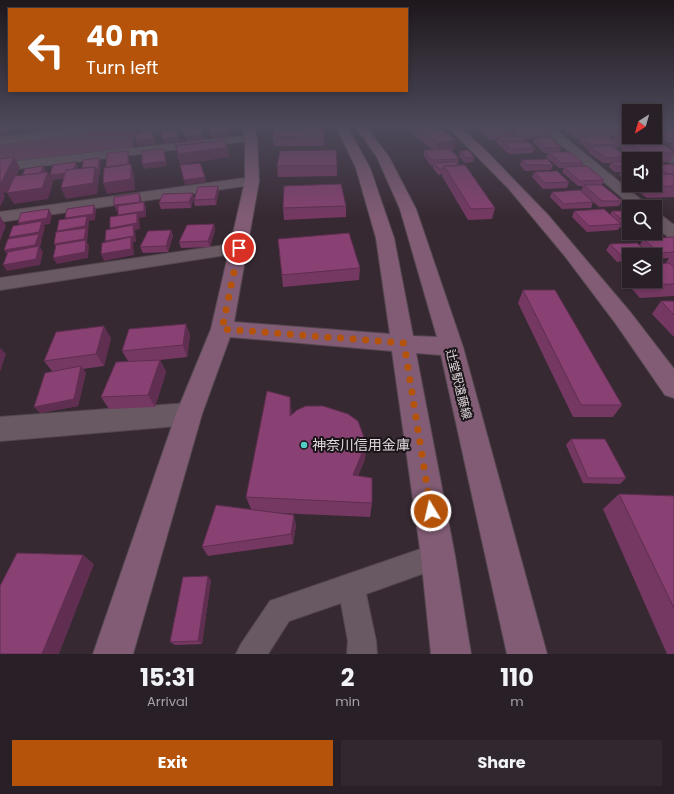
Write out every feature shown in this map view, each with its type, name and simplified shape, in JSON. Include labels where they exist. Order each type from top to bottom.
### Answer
[{"type":"street","points":[[0,167],[75,157]]},
{"type":"street","points":[[113,654],[189,414],[222,329],[252,181],[251,157]]},
{"type":"street","points":[[357,157],[363,168],[385,238],[404,343],[438,556],[451,654]]},
{"type":"street","name":"辻堂駅遠藤線","points":[[384,157],[408,209],[451,347],[527,654]]},
{"type":"street","points":[[485,157],[518,190],[568,248],[641,342],[674,388]]},
{"type":"street","points":[[581,157],[634,200]]},
{"type":"street","points":[[0,217],[252,181]]},
{"type":"street","points":[[662,224],[674,233]]},
{"type":"street","points":[[0,284],[239,248]]},
{"type":"street","points":[[222,329],[451,347]]},
{"type":"street","points":[[0,429],[189,414]]},
{"type":"lane","points":[[251,654],[280,611],[438,556]]},
{"type":"lane","points":[[351,587],[362,641],[362,654]]},
{"type":"shaded area","points":[[0,157],[62,157],[0,163]]},
{"type":"building","points":[[14,157],[2,181],[0,182],[0,159]]},
{"type":"building","points":[[107,157],[128,157],[128,164],[106,167]]},
{"type":"building","points":[[142,157],[165,157],[166,161],[142,164]]},
{"type":"building","points":[[279,157],[336,157],[337,166],[277,166]]},
{"type":"building","points":[[429,157],[457,157],[459,159],[431,160]]},
{"type":"building","points":[[553,157],[575,157],[583,163],[561,163]]},
{"type":"building","points":[[604,157],[622,157],[606,158]]},
{"type":"building","points":[[99,158],[98,169],[95,167],[82,168],[83,160]]},
{"type":"building","points":[[547,159],[553,165],[527,165],[521,160]]},
{"type":"building","points":[[622,161],[622,167],[618,167],[611,162]]},
{"type":"building","points":[[76,162],[74,169],[66,170],[65,173],[50,175],[53,165]]},
{"type":"building","points":[[455,162],[459,166],[444,166],[444,169],[439,169],[434,163]]},
{"type":"building","points":[[200,163],[205,177],[184,180],[180,165]]},
{"type":"building","points":[[131,164],[131,179],[103,183],[104,168]]},
{"type":"building","points":[[674,164],[674,174],[668,174],[662,170],[662,165]]},
{"type":"building","points":[[465,165],[495,208],[471,209],[444,166]]},
{"type":"building","points":[[43,166],[41,173],[22,175],[25,169]]},
{"type":"building","points":[[587,166],[604,180],[580,181],[564,167]]},
{"type":"building","points":[[95,167],[93,183],[61,188],[66,170]]},
{"type":"building","points":[[557,171],[569,182],[545,183],[534,172]]},
{"type":"building","points":[[48,172],[42,188],[7,193],[15,176]]},
{"type":"building","points":[[672,174],[674,176],[674,186],[662,187],[662,175]]},
{"type":"building","points":[[341,184],[346,206],[283,208],[284,186]]},
{"type":"building","points":[[584,185],[602,185],[622,201],[602,201]]},
{"type":"building","points":[[218,186],[215,199],[194,200],[198,187]]},
{"type":"building","points":[[580,190],[593,202],[564,204],[552,192]]},
{"type":"building","points":[[139,193],[140,202],[114,205],[114,197]]},
{"type":"building","points":[[193,193],[189,202],[159,203],[163,194]]},
{"type":"building","points":[[144,202],[144,211],[118,215],[118,206]]},
{"type":"building","points":[[94,205],[93,214],[65,218],[67,209]]},
{"type":"building","points":[[49,209],[47,218],[18,223],[21,213]]},
{"type":"building","points":[[604,209],[621,224],[589,226],[574,211]]},
{"type":"building","points":[[612,211],[622,211],[622,220]]},
{"type":"building","points":[[137,213],[137,223],[110,228],[110,217]]},
{"type":"building","points":[[87,216],[85,226],[57,231],[59,220]]},
{"type":"building","points":[[42,221],[39,232],[9,237],[13,226]]},
{"type":"building","points":[[214,224],[208,241],[179,242],[187,225]]},
{"type":"building","points":[[133,225],[134,236],[105,241],[106,230]]},
{"type":"building","points":[[86,228],[84,239],[54,244],[56,232]]},
{"type":"building","points":[[171,230],[166,246],[140,247],[148,231]]},
{"type":"building","points":[[349,233],[360,268],[282,275],[278,239]]},
{"type":"building","points":[[39,234],[35,245],[4,250],[8,239]]},
{"type":"building","points":[[131,237],[131,249],[101,254],[102,243]]},
{"type":"building","points":[[674,237],[674,252],[662,253],[662,248],[654,248],[644,240],[662,240],[662,238]]},
{"type":"building","points":[[86,240],[85,252],[53,258],[56,245]]},
{"type":"building","points":[[637,243],[643,248],[622,248],[621,255],[610,244]]},
{"type":"building","points":[[39,246],[36,259],[3,265],[8,252]]},
{"type":"building","points":[[669,263],[674,267],[674,284],[662,284],[662,264]]},
{"type":"building","points":[[523,290],[555,290],[622,405],[581,405]]},
{"type":"building","points":[[661,301],[674,301],[674,315]]},
{"type":"building","points":[[186,324],[183,345],[122,351],[129,329]]},
{"type":"building","points":[[104,326],[96,354],[44,361],[56,332]]},
{"type":"building","points":[[160,360],[148,395],[101,397],[116,362]]},
{"type":"building","points":[[81,366],[74,399],[34,407],[45,373]]},
{"type":"building","points":[[267,391],[290,397],[290,416],[297,410],[306,406],[323,406],[348,414],[358,421],[366,443],[353,475],[372,478],[372,503],[246,497]]},
{"type":"building","points":[[571,439],[605,439],[626,478],[588,478]]},
{"type":"building","points":[[619,494],[674,496],[674,608]]},
{"type":"building","points":[[216,505],[294,515],[291,534],[202,547]]},
{"type":"building","points":[[17,553],[83,555],[42,654],[0,654],[0,586]]},
{"type":"building","points":[[208,576],[198,641],[170,642],[183,577]]},
{"type":"place","name":"神奈川信用金庫","points":[[304,445]]},
{"type":"route","points":[[239,248],[222,329],[404,343],[431,511]]}]
